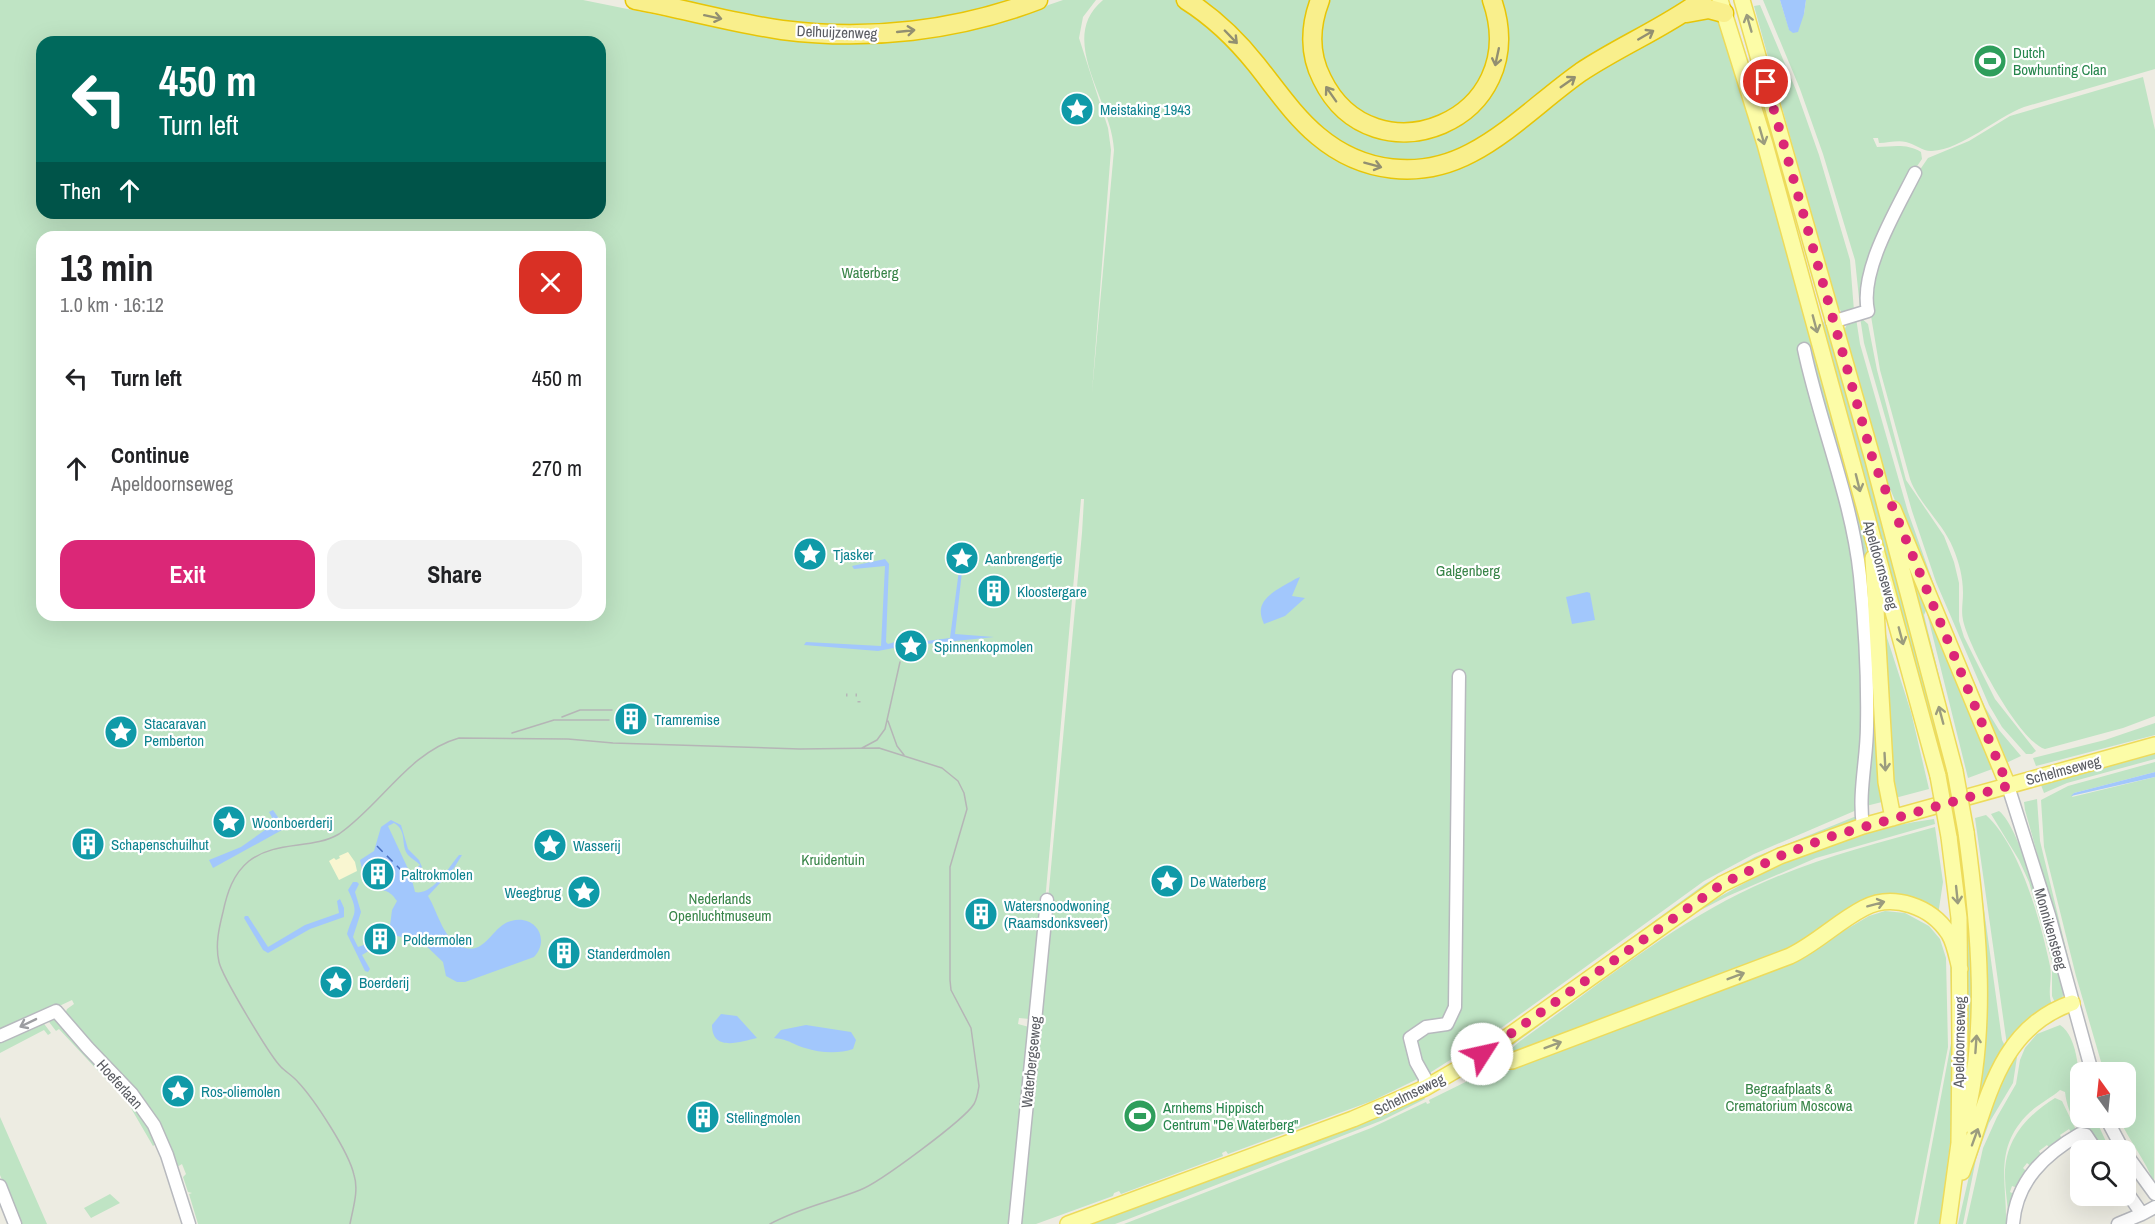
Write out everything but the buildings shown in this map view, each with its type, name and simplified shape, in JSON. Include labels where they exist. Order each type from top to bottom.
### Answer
[{"type":"highway","name":"Delhuijzenweg","points":[[635,0],[783,30],[859,34],[947,26],[993,15],[1038,0]]},
{"type":"highway","points":[[1186,0],[1230,35],[1304,123],[1331,146],[1370,164],[1407,170],[1447,163],[1470,153],[1583,71],[1683,14],[1702,0]]},
{"type":"highway","points":[[1320,0],[1312,29],[1313,49],[1317,69],[1331,95],[1350,113],[1371,125],[1409,132],[1428,129],[1452,121],[1470,108],[1484,91],[1495,66],[1500,40],[1498,20],[1492,0]]},
{"type":"highway","points":[[1683,14],[1722,6]]},
{"type":"main road","name":"Apeldoornseweg","points":[[1742,0],[1873,460],[1955,771],[1966,832],[1975,913],[1978,1009],[1971,1100],[1959,1143]]},
{"type":"main road","name":"Apeldoornseweg","points":[[1722,6],[1765,144],[1938,776],[1949,837],[1959,918],[1959,1143],[1948,1224]]},
{"type":"main road","points":[[1873,460],[2008,786]]},
{"type":"main road","points":[[1873,539],[1886,782],[1893,818]]},
{"type":"main road","name":"Schelmseweg","points":[[1068,1224],[1353,1119],[1425,1088],[1482,1054],[1722,884],[1780,856],[1863,826],[2155,745]]},
{"type":"main road","points":[[1482,1054],[1498,1061],[1512,1061],[1779,960],[1813,944],[1862,909],[1882,902],[1904,903],[1922,910],[1938,921],[1951,939],[1960,969]]},
{"type":"main road","points":[[1954,1192],[1998,1070],[2010,1048],[2040,1018],[2072,1003]]},
{"type":"street","points":[[1832,322],[1868,311],[1866,303],[1869,281],[1882,236],[1915,173]]},
{"type":"street","name":"Apeldoornseweg","points":[[1804,349],[1858,557],[1868,724],[1861,807],[1863,826]]},
{"type":"street","points":[[1425,1088],[1425,1078],[1416,1062],[1410,1038],[1426,1027],[1447,1024],[1455,1007],[1459,676]]},
{"type":"street","name":"Monnikensteeg","points":[[2008,786],[2049,915],[2089,1062]]},
{"type":"street","name":"Waterbergseweg","points":[[1015,1224],[1047,900]]},
{"type":"street","name":"Hoeferlaan","points":[[0,1036],[56,1011],[132,1094],[154,1125],[165,1149],[189,1224]]},
{"type":"street","points":[[2071,1140],[2080,1134],[2086,1135],[2089,1140]]},
{"type":"street","points":[[2013,1224],[2022,1189],[2029,1176],[2044,1159],[2070,1141]]},
{"type":"street","points":[[2136,1168],[2155,1194]]},
{"type":"street","points":[[0,1186],[15,1224]]},
{"type":"street","points":[[2136,1205],[2142,1214]]},
{"type":"street","points":[[2118,1224],[2155,1207]]},
{"type":"green space","points":[[0,0],[583,0],[751,34],[810,42],[845,43],[892,42],[948,34],[1002,21],[1063,0],[1096,0],[1083,17],[1079,38],[1108,128],[1111,150],[1092,392],[1114,150],[1111,131],[1085,51],[1085,33],[1090,16],[1103,0],[1176,0],[1217,30],[1312,138],[1422,174],[1588,75],[1697,17],[1719,21],[1738,71],[1836,422],[1867,550],[1870,569],[1882,802],[1866,806],[1754,854],[1704,881],[1504,1026],[1428,1074],[1372,1101],[1228,1154],[1226,1151],[1222,1153],[1223,1156],[1121,1194],[1119,1191],[1113,1196],[1036,1224],[1018,1224],[1084,499],[1081,499],[1039,969],[1030,1019],[1019,1018],[1018,1024],[1029,1027],[1012,1224],[198,1224],[189,1194],[192,1193],[188,1192],[183,1177],[186,1174],[182,1164],[177,1167],[171,1154],[65,1014],[67,1009],[74,1004],[72,1000],[0,1034]]},
{"type":"green space","points":[[661,0],[1021,0],[918,24],[811,27]]},
{"type":"green space","points":[[1195,0],[1315,0],[1318,84],[1396,136],[1488,93],[1497,0],[1693,0],[1615,41],[1477,143],[1433,162],[1380,162],[1324,134]]},
{"type":"green space","points":[[1327,0],[1486,0],[1492,54],[1473,95],[1427,124],[1389,124],[1346,103],[1322,64],[1320,18]]},
{"type":"green space","points":[[1763,0],[1780,0],[1789,29],[1804,14],[1806,0],[2155,0],[2155,69],[2024,107],[1967,139],[1944,149],[1929,151],[1906,142],[1879,143],[1878,138],[1873,138],[1877,147],[1910,147],[1921,152],[1922,159],[1913,172],[1863,306],[1860,308],[1855,260],[1823,154],[1800,89]]},
{"type":"green space","points":[[1760,5],[1796,90],[1819,155],[1850,260],[1854,311],[1842,312],[1837,307],[1754,6]]},
{"type":"green space","points":[[2143,77],[2155,130],[2155,716],[2123,728],[2045,749],[2022,730],[2009,712],[1996,692],[1967,633],[1962,617],[1963,587],[1959,564],[1949,539],[1919,497],[1910,479],[1880,370],[1869,304],[1884,237],[1917,174],[1928,158],[1969,141],[2010,116]]},
{"type":"green space","points":[[1860,317],[1868,324],[1877,370],[1906,480],[1944,536],[1954,562],[1959,583],[1959,621],[1964,637],[1995,699],[2036,751],[2032,754],[2026,754],[2002,727],[1989,705],[1936,582],[1912,511],[1864,343]]},
{"type":"green space","points":[[1856,318],[1860,344],[1908,512],[1939,599],[1937,601],[1886,479],[1844,330],[1848,323]]},
{"type":"green space","points":[[1823,321],[1834,345],[1940,729],[1951,782],[1945,784],[1819,322]]},
{"type":"green space","points":[[1889,509],[1928,606],[1924,615],[1962,769]]},
{"type":"green space","points":[[1941,606],[1985,707],[1999,730],[2021,756],[2004,764]]},
{"type":"green space","points":[[1930,609],[1995,768],[1968,778],[1927,613]]},
{"type":"green space","points":[[1882,622],[1911,712],[1929,789],[1895,798]]},
{"type":"green space","points":[[2155,723],[2155,735],[2036,766],[2033,758],[2105,740]]},
{"type":"green space","points":[[2155,753],[2155,759],[2067,783],[2044,793],[2041,785],[2046,783]]},
{"type":"green space","points":[[2155,762],[2155,772],[2074,793],[2072,797],[2155,777],[2154,1184],[2136,1148],[2136,1140],[2131,1140],[2124,1128],[2136,1128],[2136,1062],[2101,1062],[2076,976],[2044,847],[2041,800],[2068,786]]},
{"type":"green space","points":[[2037,799],[2040,841],[2082,1015],[2025,810],[2024,802]]},
{"type":"green space","points":[[1999,811],[2008,822],[2018,842],[2045,923],[2064,990],[2062,1000],[2056,1005],[2052,996],[2052,962],[2029,882],[2019,860],[1991,814]]},
{"type":"green space","points":[[1986,815],[2009,845],[2019,865],[2035,907],[2051,971],[2050,997],[2053,1007],[2007,1045],[1975,818]]},
{"type":"green space","points":[[1854,817],[1856,821],[1782,848],[1494,1040],[1448,1067],[1498,1035],[1705,884],[1755,857]]},
{"type":"green space","points":[[1934,819],[1935,824],[1816,858],[1728,896],[1695,913],[1649,944],[1498,1056],[1501,1048],[1652,939],[1704,906],[1757,876],[1813,851],[1872,832]]},
{"type":"green space","points":[[1935,827],[1943,882],[1938,915],[1897,898],[1810,942],[1503,1056],[1520,1041],[1633,959],[1722,903],[1797,869],[1843,853]]},
{"type":"green space","points":[[1973,830],[2002,1040],[2006,1048],[1972,1135]]},
{"type":"green space","points":[[1961,835],[1972,984],[1970,1044],[1966,1074],[1967,970],[1954,836]]},
{"type":"green space","name":"Begraafplaats & Crematorium Moscowa","points":[[1885,911],[1905,913],[1929,926],[1940,939],[1946,958],[1948,1047],[1914,1224],[1124,1224],[1371,1128],[1426,1102],[1430,1103],[1429,1100],[1498,1066],[1840,933],[1869,916]]},
{"type":"green space","points":[[1952,951],[1954,1111],[1940,1224],[1917,1224],[1952,1038],[1950,958]]},
{"type":"green space","points":[[46,1018],[58,1018],[141,1111],[157,1143],[153,1146],[128,1103],[59,1029],[56,1031]]},
{"type":"green space","points":[[42,1021],[51,1033],[48,1035],[44,1030],[0,1053],[0,1039]]},
{"type":"green space","points":[[2060,1025],[2072,1042],[2077,1062],[2070,1062],[2070,1112],[2065,1092],[2060,1090],[2026,1116],[2016,1129],[2006,1154],[2004,1167],[2006,1224],[1966,1224],[1983,1148],[2016,1084],[2020,1060],[2025,1048],[2037,1034]]},
{"type":"green space","points":[[2012,1052],[2017,1057],[2013,1083],[1989,1123],[1976,1159],[1963,1224],[1958,1224],[1976,1146]]},
{"type":"green space","points":[[1424,1096],[1425,1099],[1383,1120],[1126,1220],[1115,1224],[1082,1224]]},
{"type":"green space","points":[[2055,1098],[2062,1101],[2070,1118],[2070,1128],[2075,1128],[2077,1132],[2073,1135],[2069,1129],[2060,1135],[2063,1141],[2051,1150],[2047,1145],[2039,1151],[2042,1156],[2032,1167],[2027,1163],[2023,1168],[2027,1172],[2018,1188],[2012,1186],[2010,1192],[2016,1195],[2008,1224],[2005,1177],[2008,1152],[2026,1121]]},
{"type":"green space","points":[[0,1117],[47,1224],[20,1224],[0,1175]]},
{"type":"green space","points":[[2079,1128],[2100,1128],[2105,1140],[2090,1140]]},
{"type":"green space","points":[[110,1194],[120,1203],[91,1218],[84,1208]]},
{"type":"sand","points":[[348,852],[355,862],[357,871],[339,880],[329,861],[334,858],[336,860]]},
{"type":"water","points":[[1780,0],[1806,0],[1798,32],[1793,33],[1789,30]]},
{"type":"water","points":[[964,554],[955,634],[994,637],[917,645],[918,642],[950,638],[961,555]]},
{"type":"water","points":[[885,559],[889,564],[886,642],[888,644],[902,640],[905,642],[904,646],[878,651],[804,645],[806,642],[881,646],[885,566],[854,569],[852,566]]},
{"type":"water","points":[[1300,577],[1292,596],[1305,598],[1285,616],[1264,624],[1261,611],[1267,597]]},
{"type":"water","points":[[1590,593],[1595,620],[1572,624],[1566,597]]},
{"type":"water","points":[[2155,772],[2155,777],[2071,796],[2074,793]]},
{"type":"water","points":[[273,810],[280,820],[286,817],[290,819],[291,825],[213,868],[209,860],[241,847],[275,823],[269,812]]},
{"type":"water","points":[[391,820],[401,825],[408,849],[419,860],[422,867],[411,876],[415,892],[428,890],[459,855],[462,855],[454,868],[428,896],[442,926],[451,939],[465,948],[472,949],[479,947],[505,924],[511,921],[527,921],[538,930],[541,936],[539,950],[534,957],[465,982],[457,982],[446,976],[443,962],[422,942],[389,934],[392,910],[397,901],[386,891],[376,889],[367,883],[360,860],[374,851],[381,827]],"holes":[[[394,823],[401,830],[408,855],[420,865],[410,873],[388,826]],[[379,862],[389,868],[391,875],[385,885],[379,887],[369,883],[366,875],[371,865]]]},
{"type":"water","points":[[353,882],[359,884],[355,892],[361,912],[353,937],[358,947],[369,943],[372,949],[362,955],[370,969],[368,972],[365,971],[347,934],[355,909],[348,890]]},
{"type":"water","points":[[340,899],[344,908],[344,917],[310,929],[268,953],[263,950],[244,918],[248,916],[268,947],[305,925],[339,913],[337,901]]},
{"type":"water","points":[[721,1014],[737,1016],[757,1038],[735,1043],[722,1042],[717,1039],[712,1025]]},
{"type":"water","points":[[806,1025],[851,1032],[856,1040],[853,1049],[836,1052],[817,1051],[774,1038],[781,1030]]},
{"type":"ferry route","points":[[377,846],[412,881]]},
{"type":"tram line","points":[[862,748],[877,740],[885,729],[900,662]]},
{"type":"tram line","points":[[562,717],[580,710],[612,710]]},
{"type":"tram line","points":[[512,733],[554,720],[609,720]]},
{"type":"tram line","points":[[888,721],[897,746],[904,755]]},
{"type":"tram line","points":[[350,1224],[356,1187],[351,1165],[313,1100],[281,1067],[267,1048],[237,998],[219,962],[218,937],[226,898],[231,884],[243,866],[260,854],[271,850],[317,842],[339,834],[410,767],[441,745],[459,738],[568,739],[613,743],[800,749],[879,748],[942,768],[958,781],[964,793],[967,809],[950,867],[950,980],[951,990],[971,1028],[979,1086],[977,1095],[974,1104],[955,1123],[902,1164],[870,1185],[770,1224]]},
{"type":"railway","points":[[846,695],[859,695],[859,709]]},
{"type":"place","name":"Dutch Bowhunting Clan","points":[[1990,61]]},
{"type":"place","name":"Meistaking 1943","points":[[1077,109]]},
{"type":"place","name":"Tjasker","points":[[810,554]]},
{"type":"place","name":"Aanbrengertje","points":[[962,558]]},
{"type":"place","name":"Kloostergare","points":[[994,591]]},
{"type":"place","name":"Spinnenkopmolen","points":[[911,646]]},
{"type":"place","name":"Tramremise","points":[[631,719]]},
{"type":"place","name":"Stacaravan Pemberton","points":[[121,732]]},
{"type":"place","name":"Woonboerderij","points":[[229,822]]},
{"type":"place","name":"Schapenschuilhut","points":[[88,844]]},
{"type":"place","name":"Wasserij","points":[[550,845]]},
{"type":"place","name":"Paltrokmolen","points":[[378,874]]},
{"type":"place","name":"De Waterberg","points":[[1167,881]]},
{"type":"place","name":"Weegbrug","points":[[584,892]]},
{"type":"place","name":"Watersnoodwoning (Raamsdonksveer)","points":[[981,914]]},
{"type":"place","name":"Poldermolen","points":[[380,939]]},
{"type":"place","name":"Standerdmolen","points":[[564,953]]},
{"type":"place","name":"Boerderij","points":[[336,982]]},
{"type":"place","name":"Ros-oliemolen","points":[[178,1091]]},
{"type":"place","name":"Arnhems Hippisch Centrum \"De Waterberg\"","points":[[1140,1116]]},
{"type":"place","name":"Stellingmolen","points":[[703,1117]]},
{"type":"route","points":[[1482,1054],[1722,884],[1780,856],[1829,837],[2008,786],[1873,460],[1832,322],[1766,82]]},
{"type":"park label","name":"Waterberg","points":[[870,272]]},
{"type":"park label","name":"Galgenberg","points":[[1468,570]]},
{"type":"park label","name":"Kruidentuin","points":[[833,859]]},
{"type":"park label","name":"Nederlands Openluchtmuseum","points":[[720,906]]}]
